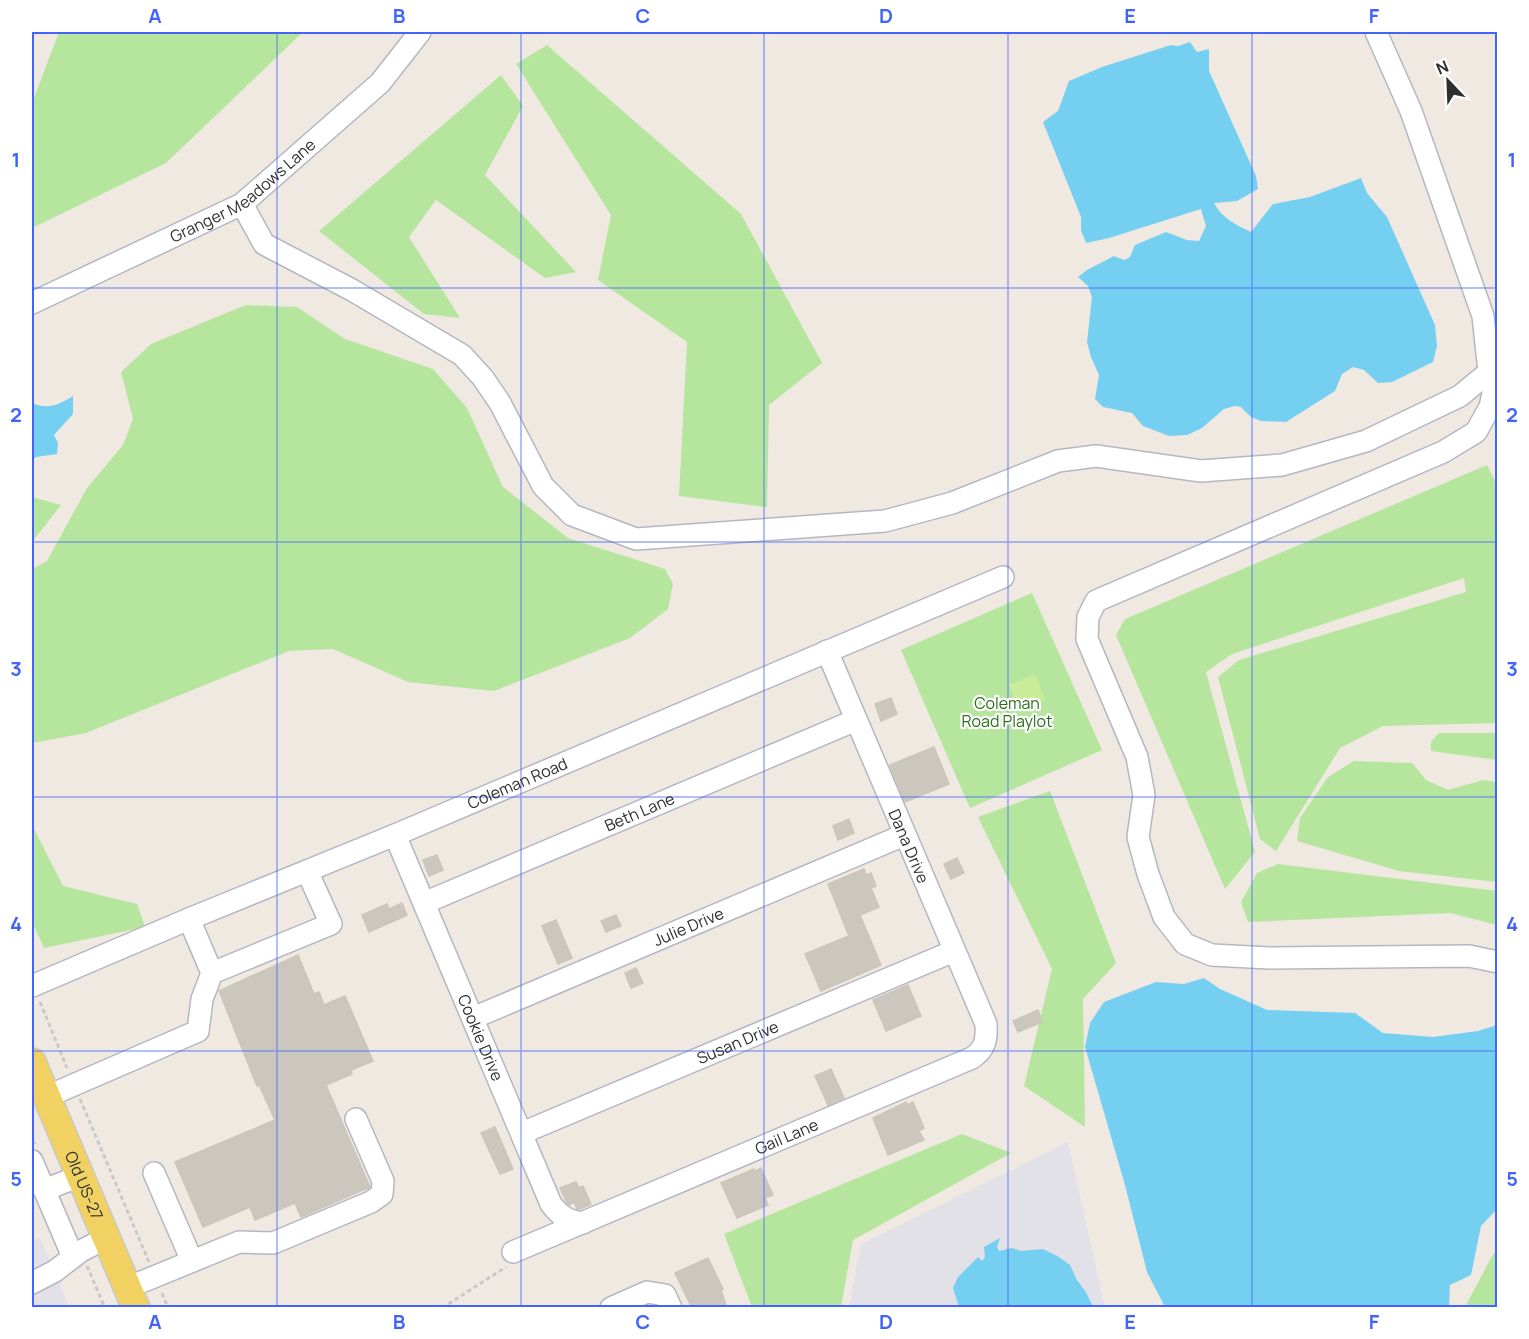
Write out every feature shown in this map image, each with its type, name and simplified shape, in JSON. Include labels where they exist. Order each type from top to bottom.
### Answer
[{"type":"main road","name":"Old US-27","points":[[37,1078],[132,1298]]},
{"type":"street","name":"Granger Meadows Lane","points":[[32,303],[242,204],[380,83],[420,32]]},
{"type":"street","points":[[1376,32],[1411,111],[1483,316],[1489,372],[1495,384],[1490,407],[1476,432],[1443,452],[1096,601],[1088,617],[1087,639],[1137,757],[1143,795],[1138,837],[1148,874],[1164,917],[1185,945],[1212,955],[1269,958],[1469,957],[1497,962]]},
{"type":"street","points":[[242,204],[264,244],[352,290],[462,355],[483,378],[500,403],[543,486],[572,515],[636,539],[885,521],[952,503],[1058,461],[1096,456],[1201,471],[1282,465],[1366,441],[1460,396],[1489,372]]},
{"type":"street","name":"Coleman Road","points":[[32,986],[1003,577]]},
{"type":"street","name":"Dana Drive","points":[[827,651],[986,1024],[984,1043]]},
{"type":"street","name":"Beth Lane","points":[[424,903],[856,720]]},
{"type":"street","name":"Cookie Drive","points":[[395,835],[551,1204],[559,1215],[570,1221],[583,1223]]},
{"type":"street","name":"Julie Drive","points":[[472,1018],[904,835]]},
{"type":"street","points":[[212,973],[331,924],[307,871]]},
{"type":"street","points":[[37,1078],[74,1085],[198,1031],[202,999],[212,973],[189,919]]},
{"type":"street","name":"Susan Drive","points":[[522,1133],[954,951]]},
{"type":"street","name":"Gail Lane","points":[[513,1252],[972,1058],[981,1051],[984,1043]]},
{"type":"street","points":[[132,1298],[155,1276],[239,1242],[273,1243],[371,1202],[382,1194],[383,1181],[356,1119]]},
{"type":"street","points":[[32,1161],[73,1257]]},
{"type":"street","points":[[154,1173],[192,1262]]},
{"type":"street","points":[[44,1190],[80,1176]]},
{"type":"street","points":[[32,1283],[55,1271],[81,1251],[106,1238]]},
{"type":"street","points":[[612,1308],[647,1292],[665,1296],[671,1308]]},
{"type":"path","points":[[32,986],[168,1308]]},
{"type":"path","points":[[442,1308],[515,1262],[513,1252]]},
{"type":"shaded area","points":[[1068,1142],[1105,1307],[849,1308],[861,1244]]},
{"type":"shaded area","points":[[40,1238],[69,1307],[32,1308],[32,1241]]},
{"type":"green space","points":[[59,32],[303,32],[166,163],[32,228],[32,103]]},
{"type":"green space","points":[[547,45],[741,214],[822,363],[769,405],[767,507],[679,496],[687,342],[598,280],[611,215],[516,64]]},
{"type":"green space","points":[[501,75],[523,106],[485,175],[576,272],[545,278],[436,200],[409,237],[460,318],[424,314],[319,231]]},
{"type":"green space","points":[[246,305],[297,307],[345,339],[433,369],[467,408],[503,487],[568,538],[665,569],[673,584],[668,609],[630,638],[494,691],[408,682],[333,649],[289,651],[86,733],[32,743],[32,569],[47,561],[87,488],[123,445],[133,419],[121,372],[151,344]]},
{"type":"green space","points":[[1487,465],[1498,487],[1497,723],[1383,726],[1340,748],[1276,851],[1260,839],[1218,677],[1239,660],[1466,592],[1464,578],[1232,654],[1206,672],[1255,852],[1225,889],[1116,635],[1125,619]]},
{"type":"green space","points":[[32,497],[61,505],[32,542]]},
{"type":"green space","name":"Coleman Road Playlot","points":[[1032,593],[1102,750],[970,808],[901,650]]},
{"type":"green space","points":[[1035,674],[1045,700],[1020,711],[1009,685]]},
{"type":"green space","points":[[1439,733],[1497,733],[1497,760],[1431,751],[1431,742]]},
{"type":"green space","points":[[1354,761],[1412,763],[1426,780],[1448,790],[1483,780],[1497,782],[1497,882],[1399,871],[1297,841],[1300,818],[1328,777]]},
{"type":"green space","points":[[1050,791],[1116,963],[1083,999],[1085,1127],[1024,1086],[1052,969],[978,817]]},
{"type":"green space","points":[[32,825],[63,886],[137,904],[145,927],[44,948],[32,921]]},
{"type":"green space","points":[[1278,864],[1497,891],[1497,925],[1450,913],[1248,922],[1241,902],[1257,873]]},
{"type":"green space","points":[[962,1134],[1011,1153],[853,1240],[841,1307],[752,1307],[724,1234]]},
{"type":"green space","points":[[1497,1247],[1497,1307],[1465,1307]]},
{"type":"water","points":[[1190,42],[1197,52],[1209,49],[1209,71],[1256,176],[1258,189],[1237,201],[1214,203],[1217,208],[1230,220],[1251,232],[1273,204],[1310,197],[1361,178],[1367,193],[1387,217],[1435,325],[1437,346],[1433,362],[1392,382],[1378,383],[1364,370],[1353,367],[1342,374],[1335,391],[1286,422],[1261,421],[1251,417],[1241,407],[1235,406],[1224,409],[1202,428],[1187,435],[1169,436],[1143,426],[1132,413],[1103,407],[1095,399],[1099,375],[1087,342],[1092,297],[1088,286],[1078,277],[1114,256],[1124,260],[1130,257],[1135,245],[1166,232],[1187,240],[1199,241],[1206,226],[1201,209],[1086,243],[1081,230],[1081,217],[1043,122],[1058,111],[1069,81],[1102,67],[1171,45],[1178,46]]},
{"type":"water","points":[[73,396],[73,414],[54,435],[58,443],[57,454],[36,457],[32,461],[32,403],[53,406]]},
{"type":"water","points":[[1204,978],[1220,989],[1267,1010],[1355,1013],[1383,1033],[1433,1037],[1478,1031],[1497,1025],[1497,1209],[1481,1226],[1471,1275],[1450,1285],[1449,1307],[1165,1307],[1147,1272],[1125,1185],[1085,1047],[1090,1023],[1104,1002],[1156,982],[1184,984]]},
{"type":"water","points":[[1000,1238],[997,1247],[999,1251],[1012,1248],[1021,1251],[1043,1249],[1070,1265],[1093,1307],[959,1307],[953,1288],[958,1277],[978,1257],[982,1261],[985,1257],[984,1247]]},
{"type":"building","points":[[891,698],[897,714],[881,721],[875,704]]},
{"type":"building","points":[[934,747],[949,784],[905,802],[890,765]]},
{"type":"building","points":[[849,819],[854,833],[838,840],[833,826]]},
{"type":"building","points":[[437,855],[443,870],[429,876],[423,860]]},
{"type":"building","points":[[957,858],[964,873],[951,879],[944,864]]},
{"type":"building","points":[[864,869],[866,875],[871,873],[876,886],[871,888],[879,907],[860,915],[881,965],[821,991],[805,954],[849,936],[828,884]]},
{"type":"building","points":[[402,903],[407,915],[369,932],[362,915],[387,904],[389,909]]},
{"type":"building","points":[[616,915],[621,926],[606,932],[601,921]]},
{"type":"building","points":[[556,920],[572,958],[558,964],[542,926]]},
{"type":"building","points":[[298,955],[314,994],[319,992],[324,1005],[345,996],[373,1061],[351,1070],[352,1074],[326,1085],[370,1187],[301,1217],[295,1203],[255,1220],[250,1207],[203,1227],[175,1162],[275,1120],[259,1085],[257,1086],[219,991]]},
{"type":"building","points":[[636,968],[643,983],[631,988],[625,973]]},
{"type":"building","points":[[908,985],[921,1016],[886,1031],[873,1000]]},
{"type":"building","points":[[1038,1010],[1042,1022],[1018,1032],[1013,1021]]},
{"type":"building","points":[[831,1069],[844,1098],[828,1105],[815,1076]]},
{"type":"building","points":[[906,1102],[908,1105],[913,1102],[924,1128],[919,1131],[924,1140],[888,1155],[873,1118]]},
{"type":"building","points":[[495,1127],[513,1169],[500,1174],[481,1133]]},
{"type":"building","points":[[761,1168],[773,1195],[765,1198],[768,1205],[737,1218],[721,1183]]},
{"type":"building","points":[[576,1182],[579,1188],[583,1186],[591,1204],[580,1209],[577,1209],[574,1202],[569,1205],[567,1203],[560,1188]]},
{"type":"building","points":[[708,1258],[723,1289],[721,1290],[727,1308],[692,1308],[675,1273]]}]
